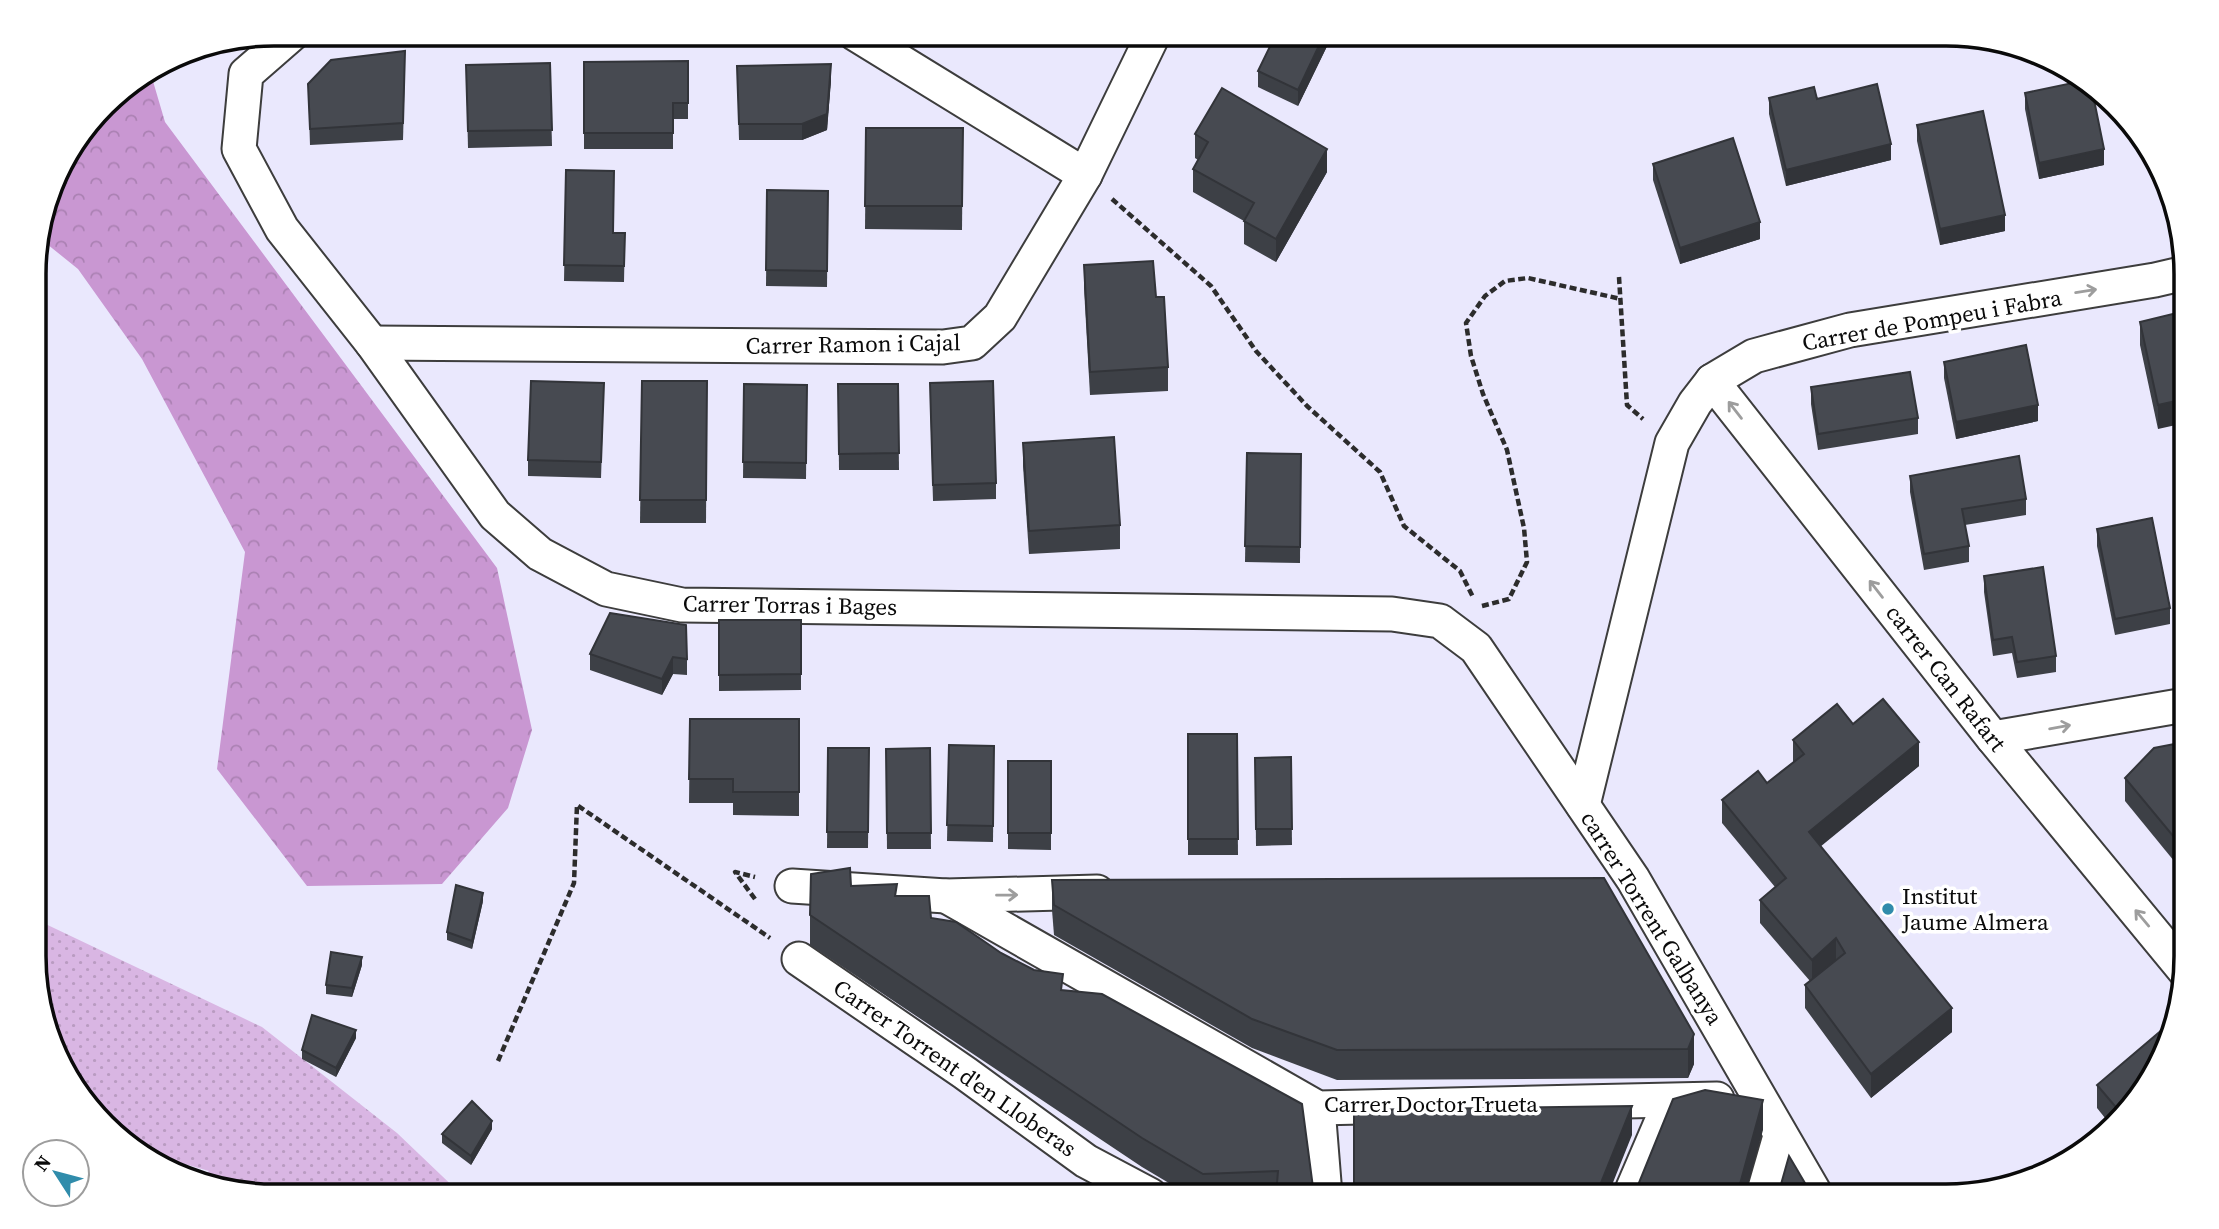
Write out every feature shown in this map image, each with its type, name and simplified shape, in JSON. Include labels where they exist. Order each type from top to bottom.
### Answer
[{"type":"street","name":"Carrer Torras i Bages","points":[[278,46],[246,74],[239,149],[282,229],[372,343],[495,515],[540,554],[606,589],[682,605],[1392,614],[1440,621],[1476,648]]},
{"type":"street","points":[[875,46],[1085,175]]},
{"type":"street","name":"Carrer Ramon i Cajal","points":[[372,343],[929,347],[972,343],[1000,317],[1085,175],[1148,46]]},
{"type":"street","name":"Carrer de Pompeu i Fabra","points":[[1583,805],[1672,443],[1695,403],[1713,381],[1754,356],[1850,330],[2173,276]]},
{"type":"street","name":"carrer Can Rafart","points":[[1713,381],[1993,738],[2173,956]]},
{"type":"street","name":"carrer Torrent Galbanya","points":[[1476,648],[1633,879],[1809,1183]]},
{"type":"street","points":[[1993,738],[2173,707]]},
{"type":"street","points":[[1592,880],[1633,879]]},
{"type":"street","points":[[792,886],[946,896],[1125,892]]},
{"type":"street","name":"Carrer Doctor Trueta","points":[[946,896],[1318,1108],[1670,1101],[1760,1096]]},
{"type":"street","name":"Carrer Torrent d'en Lloberas","points":[[799,959],[965,1073],[1086,1161],[1128,1183]]},
{"type":"street","points":[[1635,1183],[1670,1101]]},
{"type":"street","points":[[1318,1108],[1324,1183]]},
{"type":"street","points":[[1766,1183],[1780,1136]]},
{"type":"path","points":[[1085,175],[1211,286],[1256,351],[1307,406],[1380,472],[1404,526],[1460,571],[1478,607],[1509,599],[1527,562],[1524,528],[1507,450],[1479,382],[1471,356],[1466,323],[1485,296],[1506,281],[1528,278],[1620,299]]},
{"type":"path","points":[[1619,276],[1627,405],[1672,443]]},
{"type":"path","points":[[498,1061],[574,883],[577,805],[799,959]]},
{"type":"shaded area","points":[[46,924],[262,1027],[397,1133],[450,1184],[273,1184],[243,1182],[207,1173],[209,1171],[177,1162],[135,1136],[112,1117],[84,1082],[69,1057],[50,1000],[47,986]]},
{"type":"green space","points":[[153,80],[165,122],[497,568],[532,730],[508,808],[442,884],[307,886],[217,769],[245,552],[142,359],[78,269],[47,244],[53,214],[63,186],[76,159],[102,123],[123,102]]},
{"type":"building","points":[[1270,46],[1319,46],[1298,90],[1258,71]]},
{"type":"building","points":[[405,51],[403,123],[310,129],[308,84],[331,60]]},
{"type":"building","points":[[688,61],[688,103],[673,103],[673,133],[584,133],[584,62]]},
{"type":"building","points":[[550,63],[552,130],[468,131],[466,65]]},
{"type":"building","points":[[831,64],[827,114],[802,124],[739,124],[737,66]]},
{"type":"building","points":[[2070,83],[2084,93],[2094,101],[2104,149],[2039,163],[2025,93]]},
{"type":"building","points":[[1877,84],[1891,144],[1786,170],[1769,98],[1814,87],[1817,99]]},
{"type":"building","points":[[1222,88],[1327,149],[1276,239],[1244,221],[1254,203],[1193,169],[1208,142],[1195,134]]},
{"type":"building","points":[[1983,111],[2005,215],[1940,229],[1917,125]]},
{"type":"building","points":[[866,128],[963,128],[962,206],[865,206]]},
{"type":"building","points":[[1733,138],[1760,222],[1680,248],[1653,164]]},
{"type":"building","points":[[566,170],[614,171],[613,233],[625,233],[624,266],[564,265]]},
{"type":"building","points":[[767,190],[828,191],[827,271],[766,270]]},
{"type":"building","points":[[1153,261],[1156,297],[1164,297],[1168,367],[1090,372],[1084,265]]},
{"type":"building","points":[[2173,314],[2173,402],[2158,405],[2140,322]]},
{"type":"building","points":[[2026,345],[2038,405],[1956,422],[1944,362]]},
{"type":"building","points":[[1910,372],[1918,418],[1818,434],[1811,387]]},
{"type":"building","points":[[531,381],[604,383],[601,462],[528,460]]},
{"type":"building","points":[[642,381],[707,381],[706,500],[640,500]]},
{"type":"building","points":[[993,381],[996,483],[933,485],[930,383]]},
{"type":"building","points":[[744,384],[807,385],[806,463],[743,462]]},
{"type":"building","points":[[838,384],[898,384],[899,453],[839,454]]},
{"type":"building","points":[[1114,437],[1120,525],[1029,531],[1023,443]]},
{"type":"building","points":[[1247,453],[1301,454],[1300,547],[1245,546]]},
{"type":"building","points":[[2019,456],[2026,499],[1962,509],[1969,546],[1924,554],[1910,476]]},
{"type":"building","points":[[2152,518],[2170,608],[2115,619],[2097,529]]},
{"type":"building","points":[[2043,567],[2056,656],[2017,662],[2012,637],[1993,640],[1984,576]]},
{"type":"building","points":[[610,613],[686,625],[687,659],[673,657],[662,679],[590,654]]},
{"type":"building","points":[[719,620],[801,620],[801,674],[719,675]]},
{"type":"building","name":"Institut Jaume Almera","points":[[1883,699],[1919,742],[1809,832],[1952,1008],[1871,1074],[1805,985],[1845,953],[1836,938],[1812,960],[1760,900],[1786,878],[1722,800],[1758,771],[1767,783],[1804,754],[1793,740],[1837,704],[1853,724]]},
{"type":"building","points":[[690,719],[799,719],[799,792],[733,792],[733,779],[689,779]]},
{"type":"building","points":[[1188,734],[1237,734],[1238,839],[1188,839]]},
{"type":"building","points":[[2173,744],[2173,836],[2125,778],[2154,748]]},
{"type":"building","points":[[949,745],[994,746],[993,826],[947,825]]},
{"type":"building","points":[[828,748],[869,748],[868,832],[827,832]]},
{"type":"building","points":[[930,748],[931,833],[887,833],[886,749]]},
{"type":"building","points":[[1291,757],[1292,829],[1256,829],[1255,758]]},
{"type":"building","points":[[1008,761],[1051,761],[1051,833],[1008,833]]},
{"type":"building","points":[[850,868],[851,886],[897,884],[895,896],[929,896],[931,918],[956,922],[1001,953],[1034,970],[1063,974],[1061,990],[1102,994],[1302,1104],[1312,1183],[1277,1183],[1278,1171],[1203,1174],[1142,1138],[810,915],[811,874]]},
{"type":"building","points":[[1604,878],[1694,1034],[1688,1049],[1337,1050],[1252,1019],[1054,905],[1052,880]]},
{"type":"building","points":[[456,885],[483,893],[472,941],[447,932]]},
{"type":"building","points":[[331,952],[362,957],[352,988],[326,985]]},
{"type":"building","points":[[312,1015],[356,1030],[336,1068],[302,1050]]},
{"type":"building","points":[[2160,1032],[2143,1070],[2116,1107],[2097,1085]]},
{"type":"building","points":[[1705,1090],[1763,1100],[1740,1183],[1639,1183],[1673,1099]]},
{"type":"building","points":[[472,1101],[492,1121],[471,1156],[442,1134]]},
{"type":"building","points":[[1632,1106],[1601,1183],[1354,1183],[1354,1110]]},
{"type":"building","points":[[1789,1156],[1805,1183],[1781,1183]]},
{"type":"place","name":"Institut Jaume Almera","points":[[1888,909]]}]
